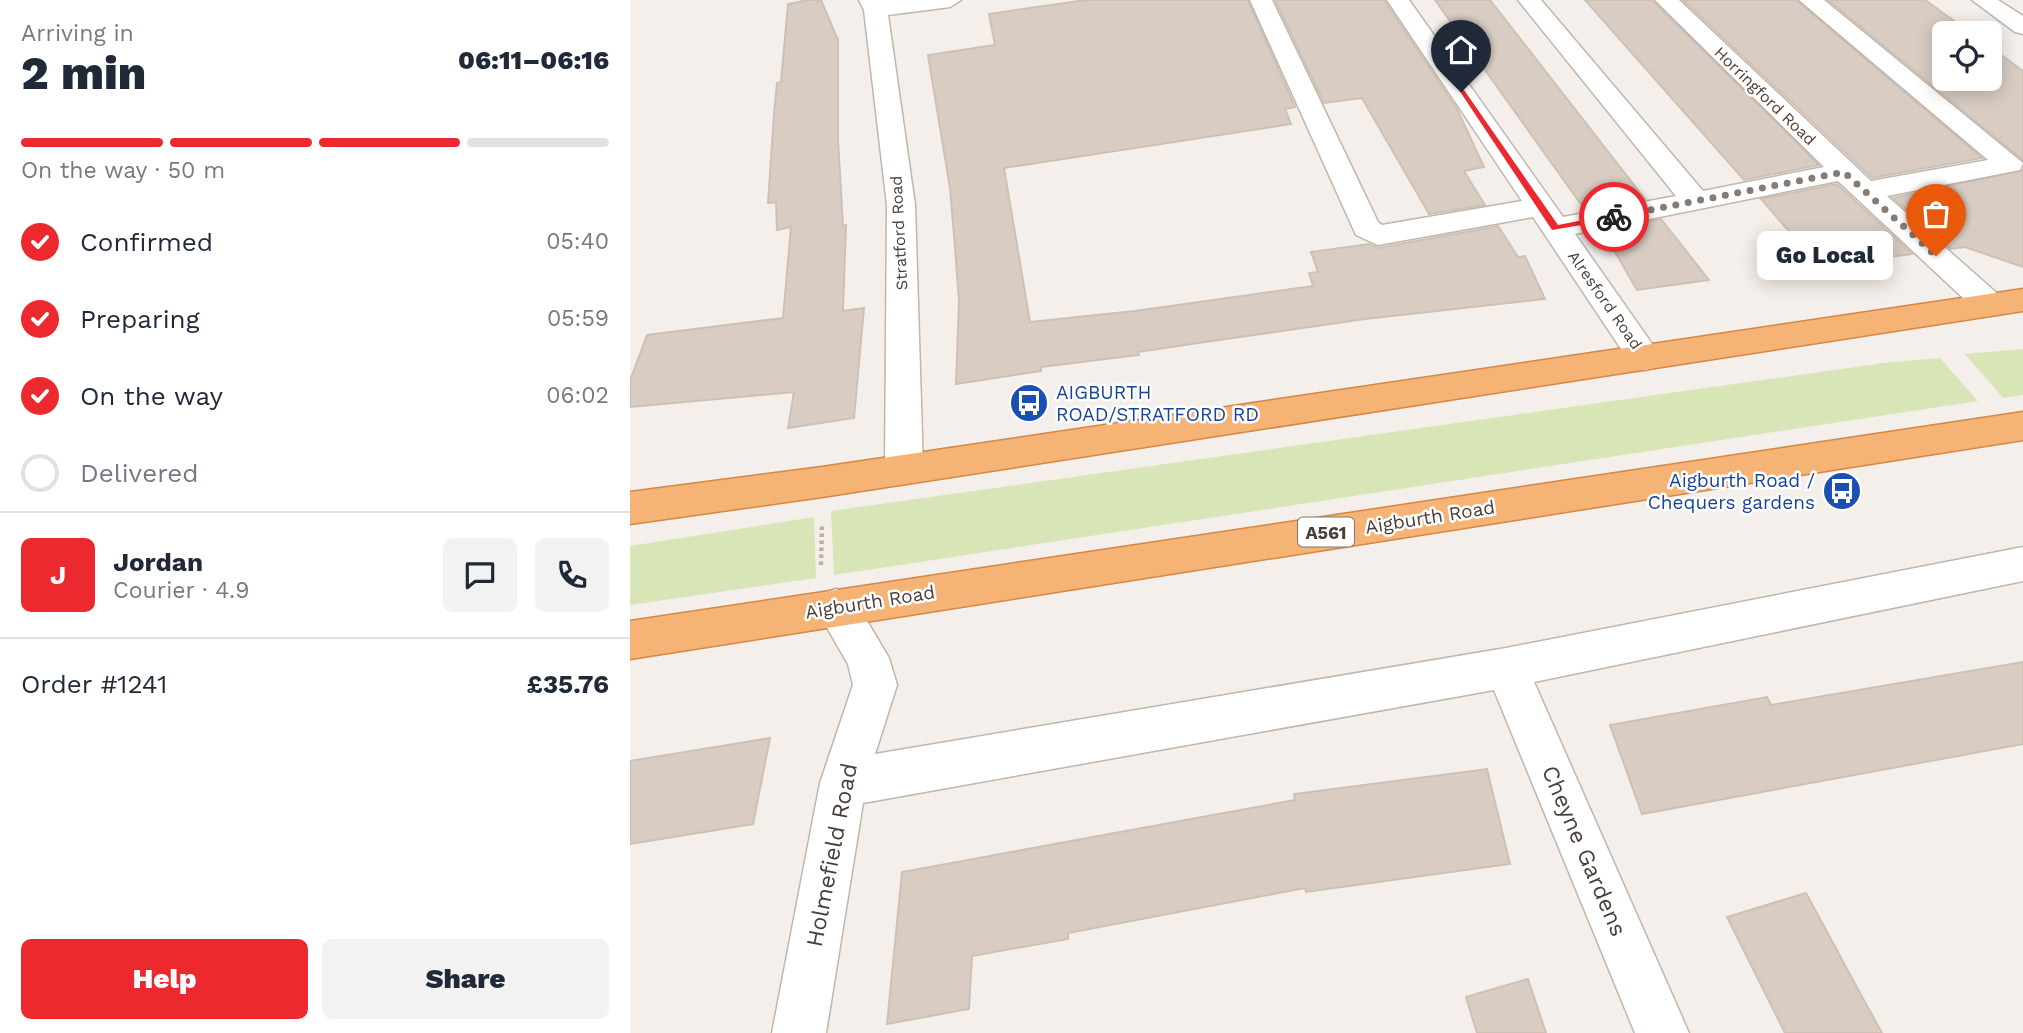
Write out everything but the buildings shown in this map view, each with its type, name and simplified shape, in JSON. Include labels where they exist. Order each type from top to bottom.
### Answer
[{"type":"highway","points":[[630,508],[822,482],[2006,302]]},
{"type":"highway","name":"Aigburth Road","points":[[630,640],[828,608],[2020,431]]},
{"type":"street","points":[[873,5],[950,0]]},
{"type":"street","points":[[1261,0],[1366,228],[1378,235],[1696,201],[1844,172]]},
{"type":"street","name":"Alresford Road","points":[[1398,0],[1645,358]]},
{"type":"street","points":[[1528,0],[1696,201]]},
{"type":"street","name":"Horringford Road","points":[[1666,0],[1864,191],[2006,302]]},
{"type":"street","points":[[1810,0],[2016,163]]},
{"type":"street","points":[[1983,0],[2023,27]]},
{"type":"street","name":"Stratford Road","points":[[873,5],[901,205],[904,468]]},
{"type":"street","points":[[1864,191],[2016,163]]},
{"type":"street","points":[[843,783],[1506,668],[2023,564]]},
{"type":"street","name":"Holmefield Road","points":[[799,1033],[843,783],[876,685],[868,657],[828,608]]},
{"type":"street","name":"Cheyne Gardens","points":[[1506,668],[1662,1033]]},
{"type":"path","points":[[822,482],[828,608]]},
{"type":"green space","points":[[2023,349],[2023,395],[2003,398],[1965,354]]},
{"type":"green space","points":[[1940,358],[1978,401],[834,575],[831,511],[1884,363]]},
{"type":"green space","points":[[814,517],[816,578],[630,605],[630,546]]},
{"type":"way so far","points":[[1614,217],[1844,172],[1936,256]]},
{"type":"place","name":"Go Local","points":[[1936,256]]},
{"type":"place","name":"AIGBURTH ROAD/STRATFORD RD","points":[[1029,403]]},
{"type":"place","name":"Aigburth Road / Chequers gardens","points":[[1842,491]]},
{"type":"route","points":[[1461,92],[1555,228],[1614,217]]}]
